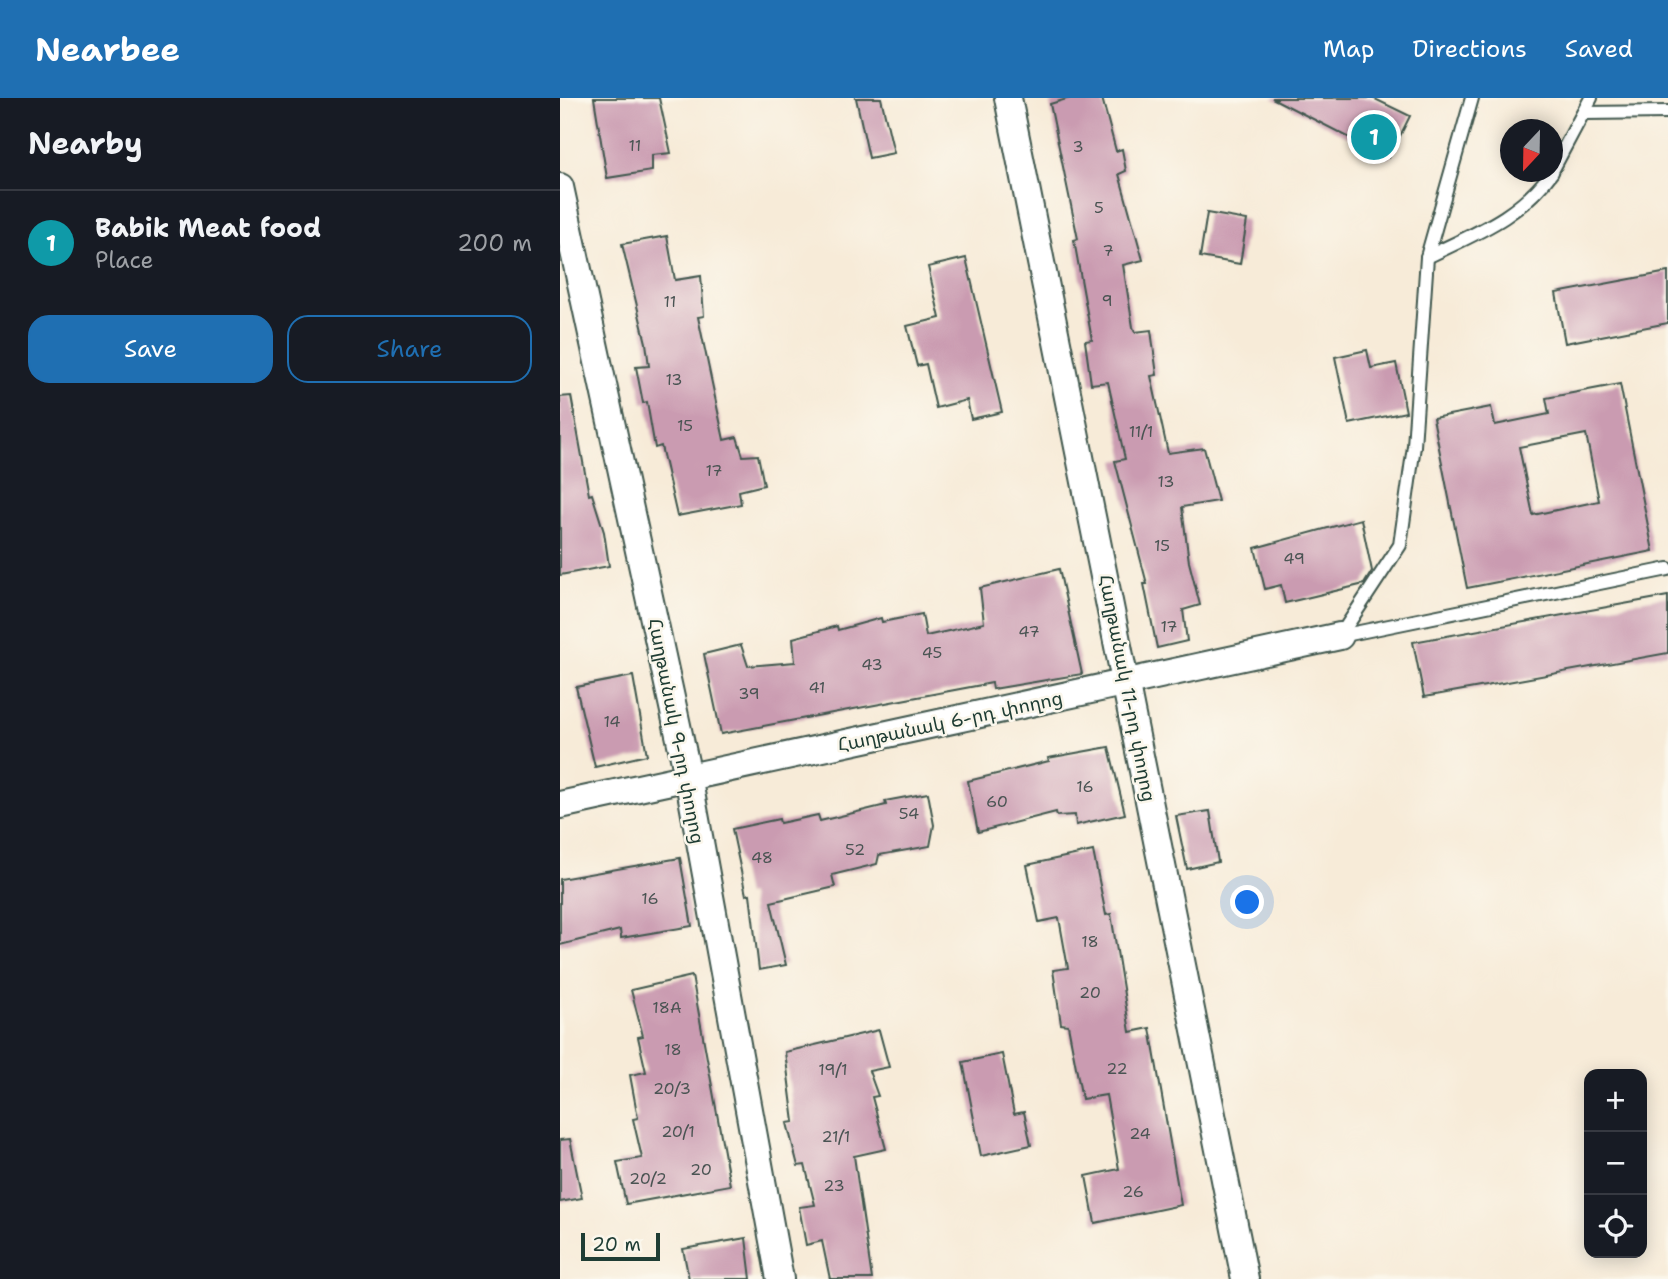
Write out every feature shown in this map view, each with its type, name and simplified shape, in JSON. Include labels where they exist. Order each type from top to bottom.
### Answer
[{"type":"street","name":"Հաղթանակ 11-րդ փողոց","points":[[1008,98],[1128,684],[1245,1279]]},
{"type":"street","name":"Հաղթանակ 9-րդ փողոց","points":[[560,187],[688,776],[780,1279]]},
{"type":"street","name":"Հաղթանակ 6-րդ փողոց","points":[[560,805],[1340,636]]},
{"type":"lane","points":[[1340,636],[1400,545],[1414,446],[1427,257],[1472,98]]},
{"type":"lane","points":[[1563,151],[1591,98]]},
{"type":"lane","points":[[1584,113],[1668,112]]},
{"type":"lane","points":[[1427,257],[1500,221],[1531,199],[1544,182]]},
{"type":"lane","points":[[1340,636],[1668,569]]},
{"type":"building","points":[[594,98],[659,98],[671,153],[652,155],[652,171],[607,178]]},
{"type":"building","points":[[856,98],[881,98],[894,153],[869,158]]},
{"type":"building","points":[[1070,98],[1102,98],[1116,151],[1122,149],[1126,171],[1119,174],[1143,260],[1123,265],[1133,327],[1135,332],[1151,330],[1157,375],[1151,376],[1168,453],[1204,448],[1218,501],[1182,507],[1189,562],[1200,605],[1183,610],[1187,641],[1157,648],[1144,584],[1147,584],[1115,461],[1125,459],[1108,382],[1091,384],[1085,341],[1092,340],[1074,240],[1078,239],[1050,104]]},
{"type":"building","points":[[1272,98],[1373,98],[1410,116],[1389,158]]},
{"type":"building","points":[[1207,213],[1247,220],[1240,264],[1200,257]]},
{"type":"building","points":[[667,236],[675,280],[701,276],[704,316],[698,317],[724,440],[737,437],[743,456],[758,455],[764,485],[739,491],[741,504],[677,516],[661,446],[655,448],[647,402],[643,403],[636,367],[649,366],[646,343],[622,244]]},
{"type":"building","points":[[966,258],[1002,412],[971,419],[967,400],[936,408],[926,364],[917,366],[907,326],[940,318],[928,267]]},
{"type":"building","points":[[1668,272],[1668,323],[1565,343],[1556,293]]},
{"type":"building","points":[[1367,350],[1371,368],[1396,363],[1406,412],[1349,424],[1335,357]]},
{"type":"building","points":[[1620,384],[1653,551],[1467,588],[1433,418],[1491,407],[1495,425],[1549,414],[1546,398]],"holes":[[[1586,434],[1599,501],[1533,515],[1519,447]]]},
{"type":"building","points":[[571,396],[589,495],[592,494],[604,532],[609,566],[560,575],[560,397]]},
{"type":"building","points":[[1361,519],[1372,571],[1364,584],[1285,603],[1281,585],[1265,589],[1255,548]]},
{"type":"building","points":[[1059,569],[1082,674],[993,689],[992,683],[721,734],[704,654],[741,645],[748,666],[795,662],[793,638],[837,626],[838,630],[881,618],[882,622],[922,614],[926,636],[984,623],[980,588]]},
{"type":"building","points":[[1668,596],[1668,653],[1424,697],[1413,642]]},
{"type":"building","points":[[633,676],[647,755],[595,767],[576,687]]},
{"type":"building","points":[[1109,747],[1125,814],[1076,825],[1075,815],[1057,816],[1056,812],[978,832],[968,781],[1049,761],[1048,758]]},
{"type":"building","points":[[928,793],[934,825],[930,846],[879,855],[877,864],[832,875],[835,887],[771,902],[786,965],[759,970],[750,894],[746,895],[732,829],[779,819],[780,823],[818,815],[820,821],[886,805],[885,801]]},
{"type":"building","points":[[1210,811],[1218,862],[1187,869],[1176,816]]},
{"type":"building","points":[[1093,851],[1106,915],[1111,914],[1130,1032],[1150,1028],[1181,1205],[1095,1223],[1086,1176],[1119,1169],[1106,1095],[1082,1099],[1068,1025],[1061,1024],[1053,970],[1068,968],[1059,918],[1039,922],[1027,865]]},
{"type":"building","points":[[680,858],[692,926],[621,938],[620,930],[560,945],[560,879]]},
{"type":"building","points":[[692,976],[730,1185],[626,1204],[617,1162],[642,1158],[633,1119],[638,1118],[630,1075],[646,1072],[638,1037],[643,1036],[631,990]]},
{"type":"building","points":[[879,1030],[889,1067],[869,1071],[878,1096],[872,1097],[886,1149],[854,1156],[872,1279],[830,1279],[822,1241],[806,1245],[799,1207],[815,1205],[805,1165],[798,1166],[787,1123],[794,1122],[785,1052]]},
{"type":"building","points":[[1002,1054],[1014,1114],[1024,1112],[1031,1145],[981,1156],[963,1062]]},
{"type":"building","points":[[570,1139],[582,1198],[560,1202],[560,1140]]},
{"type":"building","points":[[746,1238],[751,1279],[689,1279],[683,1249]]},
{"type":"place","name":"Babik Meat food","points":[[1374,137]]}]
